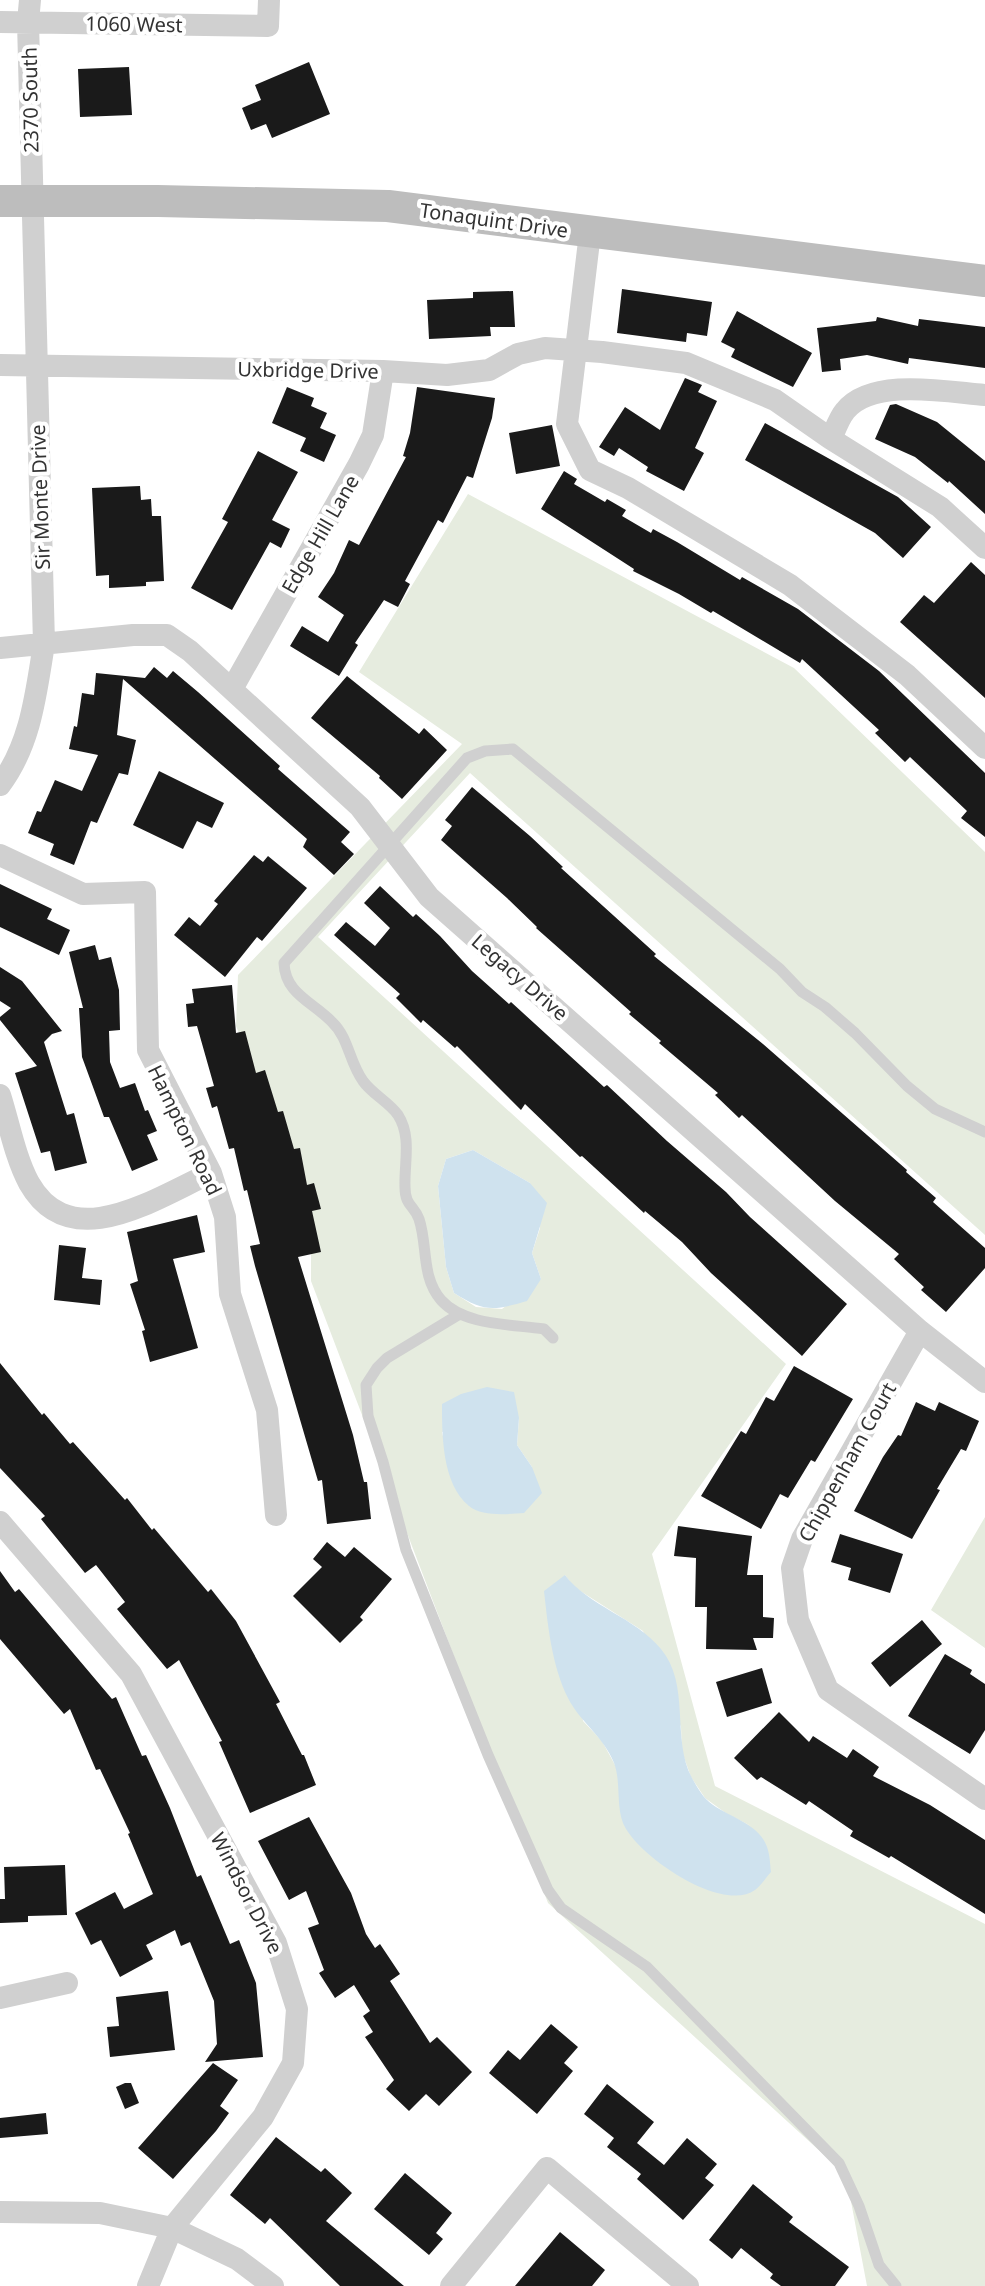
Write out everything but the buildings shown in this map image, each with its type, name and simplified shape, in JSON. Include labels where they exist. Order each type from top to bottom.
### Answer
[{"type":"street","name":"1060 West","points":[[0,22],[29,11],[268,26],[269,0]]},
{"type":"street","name":"2370 South","points":[[29,11],[33,201]]},
{"type":"street","name":"Tonaquint Drive","points":[[0,201],[388,206],[985,281]]},
{"type":"street","name":"Sir Monte Drive","points":[[0,785],[10,771],[33,716],[44,644],[33,201]]},
{"type":"street","points":[[590,233],[567,424],[590,470],[628,488],[790,585],[907,675],[985,748]]},
{"type":"street","name":"Uxbridge Drive","points":[[0,365],[383,371],[447,375],[489,370],[518,354],[545,348],[686,363],[775,400],[940,507],[985,548]]},
{"type":"street","name":"Edge Hill Lane","points":[[232,689],[364,454],[373,435],[383,371]]},
{"type":"street","points":[[831,439],[844,411],[859,399],[879,391],[985,395]]},
{"type":"street","name":"Legacy Drive","points":[[0,648],[133,635],[167,635],[190,651],[360,807],[429,897],[920,1331],[985,1382]]},
{"type":"street","name":"Hampton Road","points":[[0,855],[83,894],[145,892],[149,1056],[211,1173],[225,1217],[230,1294],[264,1397],[276,1515]]},
{"type":"street","points":[[0,1095],[30,1183],[46,1203],[69,1216],[94,1220],[111,1218],[211,1173]]},
{"type":"street","name":"Chippenham Court","points":[[920,1331],[802,1539],[792,1568],[798,1620],[828,1690],[985,1799]]},
{"type":"street","name":"Windsor Drive","points":[[0,1522],[131,1674],[276,1943],[297,2009],[293,2063],[263,2117],[172,2228],[148,2286]]},
{"type":"street","points":[[0,1998],[67,1983]]},
{"type":"street","points":[[451,2286],[547,2168],[688,2286]]},
{"type":"street","points":[[0,2212],[100,2213],[172,2228],[237,2259],[273,2286]]},
{"type":"lane","points":[[553,1338],[544,1329],[458,1315],[440,1299],[427,1276],[418,1214],[407,1204],[407,1147],[397,1114],[362,1080],[353,1065],[345,1039],[333,1022],[298,994],[285,976],[284,963],[467,758],[485,751],[513,749],[780,969],[802,992],[825,1007],[935,1109],[985,1132]]},
{"type":"lane","points":[[458,1315],[387,1358],[377,1368],[366,1385],[368,1416],[406,1550],[488,1755],[548,1890],[561,1908],[647,1967],[839,2163],[859,2206],[879,2265],[896,2286]]},
{"type":"shaded area","points":[[468,494],[794,668],[985,852],[985,1235],[470,773],[318,937],[786,1364],[652,1554],[715,1786],[985,1924],[985,2286],[867,2286],[846,2175],[548,1903],[311,1281],[311,1207],[236,1026],[238,975],[462,744],[359,672]],"holes":[[[473,1150],[530,1183],[540,1228],[532,1253],[541,1279],[502,1309],[476,1307],[454,1293],[446,1267],[438,1186],[446,1159]],[[519,1418],[517,1445],[532,1467],[454,1485],[442,1432]],[[565,1575],[574,1587],[643,1631],[681,1727],[682,1752],[691,1777],[705,1798],[751,1826],[615,1765],[602,1741],[583,1721]]]},
{"type":"shaded area","points":[[985,1517],[985,1648],[931,1610]]},
{"type":"water","points":[[473,1150],[530,1183],[547,1203],[532,1253],[541,1279],[527,1301],[489,1308],[473,1304],[454,1293],[446,1267],[438,1186],[446,1159]]},
{"type":"water","points":[[487,1387],[514,1392],[519,1418],[517,1445],[532,1467],[542,1493],[524,1513],[495,1514],[474,1510],[460,1497],[449,1472],[443,1444],[442,1404],[461,1394]]},
{"type":"water","points":[[565,1575],[586,1595],[651,1638],[670,1663],[676,1679],[686,1763],[692,1778],[706,1799],[756,1831],[767,1847],[771,1872],[755,1890],[740,1895],[722,1894],[682,1878],[644,1850],[623,1823],[614,1763],[568,1698],[554,1660],[544,1591]]}]
